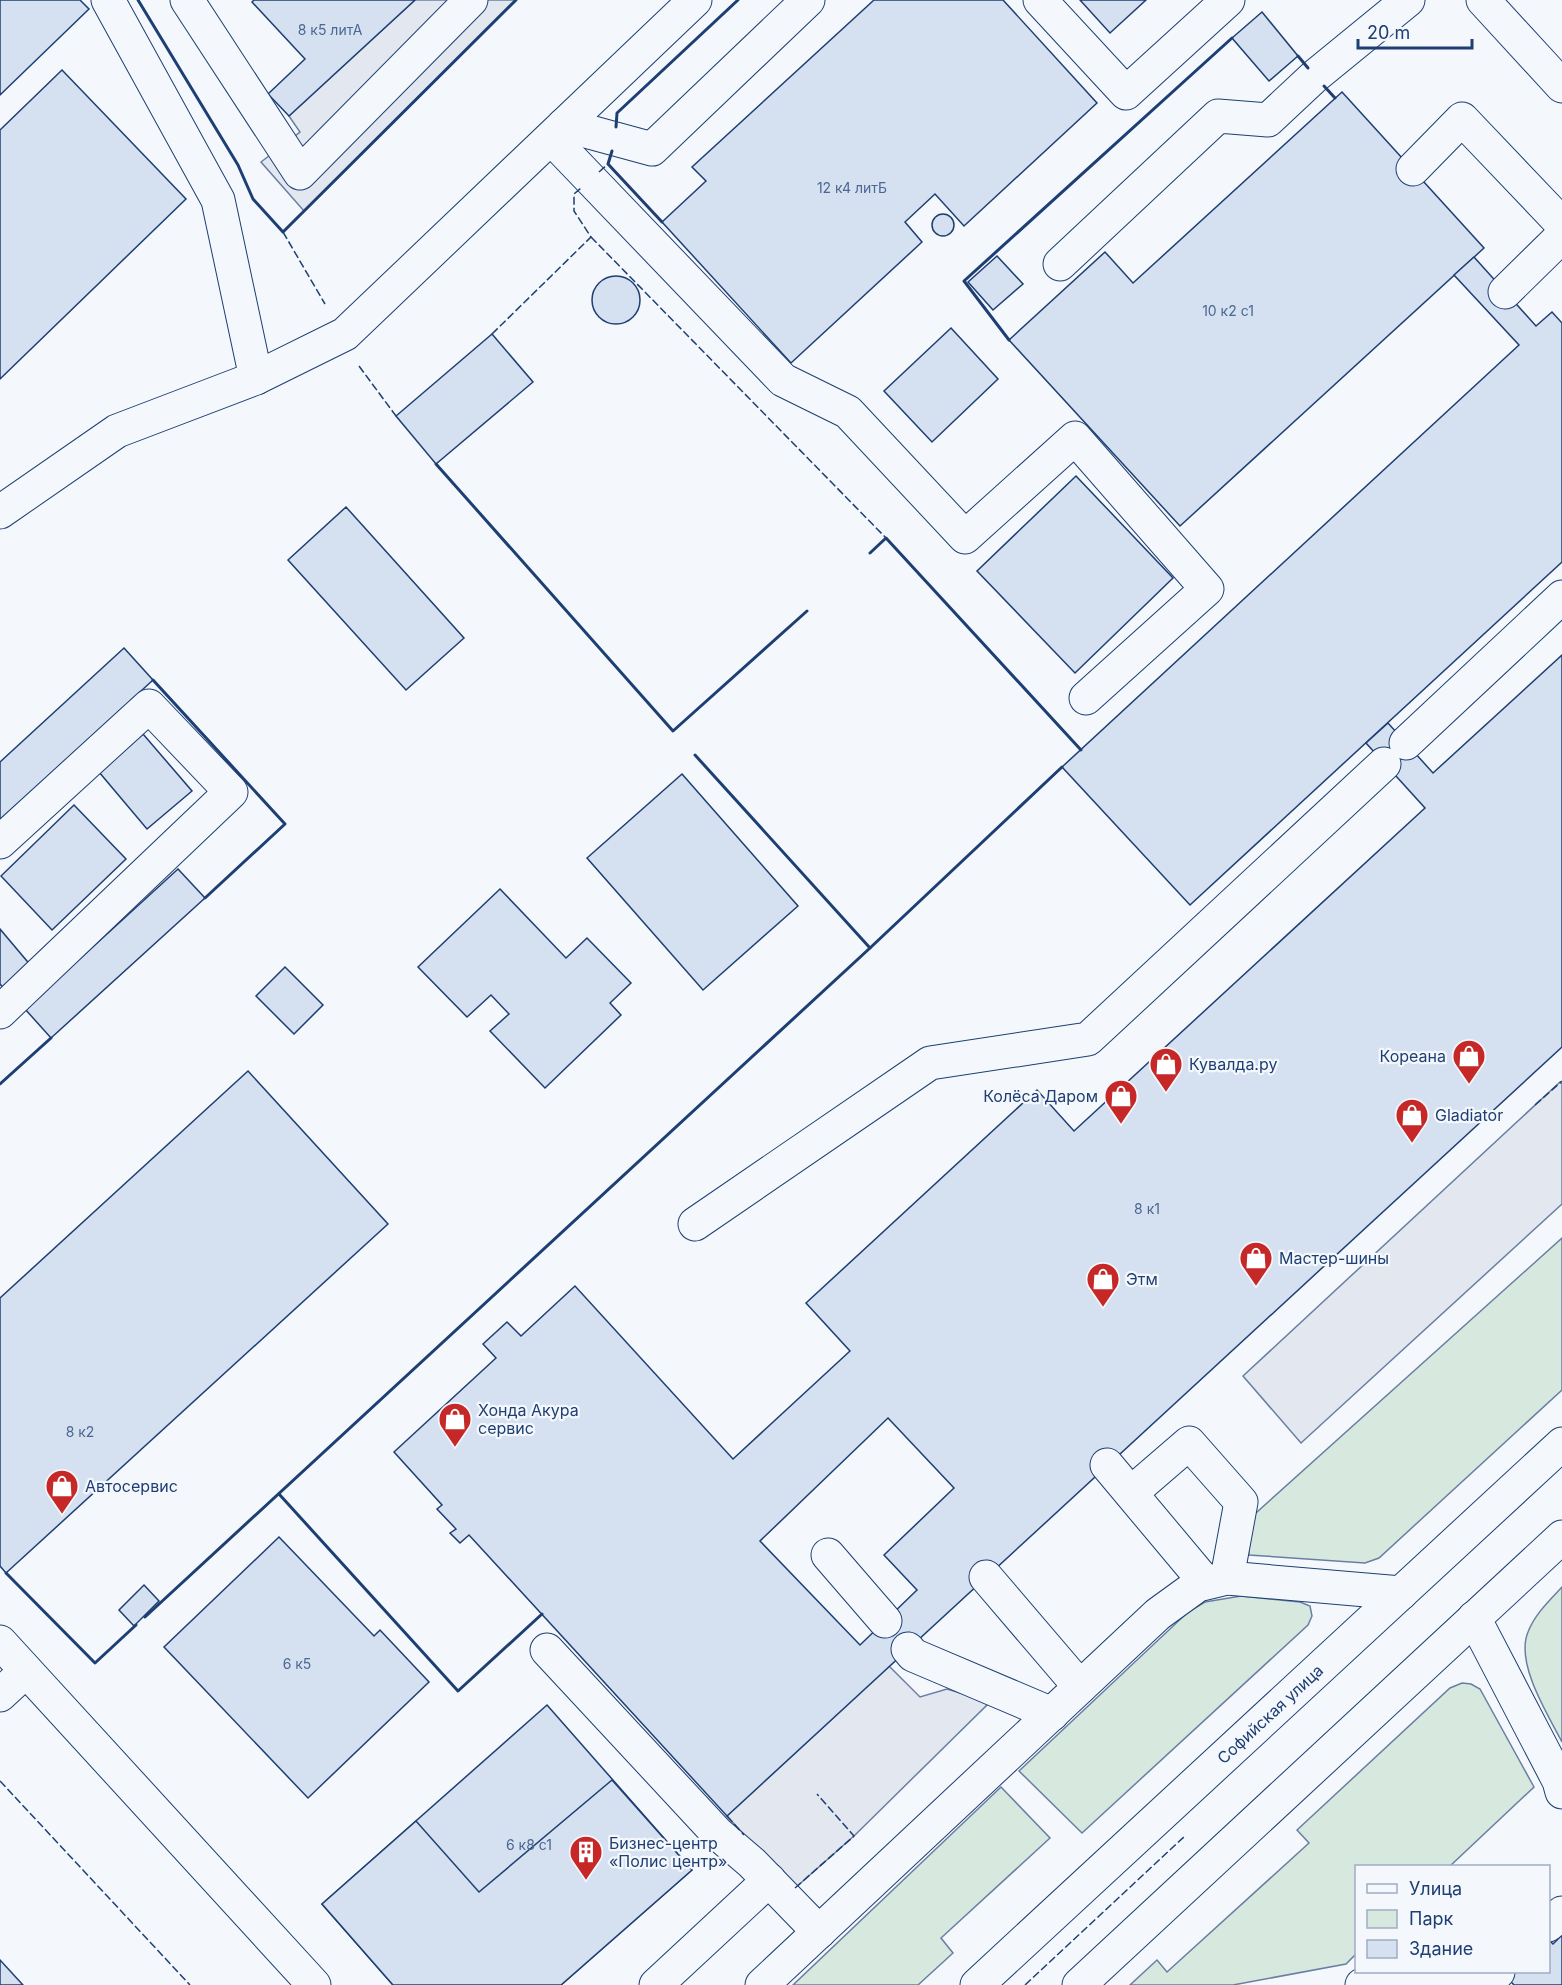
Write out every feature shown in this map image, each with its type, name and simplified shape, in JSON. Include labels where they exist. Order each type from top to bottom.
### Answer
[{"type":"main road","points":[[108,0],[218,200],[256,378]]},
{"type":"main road","points":[[187,0],[300,173],[471,0]]},
{"type":"main road","points":[[0,512],[117,431],[256,378],[345,334],[695,0]]},
{"type":"main road","points":[[558,131],[652,149],[808,0]]},
{"type":"main road","points":[[1040,0],[1126,93],[1228,0]]},
{"type":"main road","points":[[1060,264],[1218,116],[1268,120],[1315,76],[1408,0]]},
{"type":"main road","points":[[1483,0],[1562,86]]},
{"type":"main road","points":[[1413,169],[1462,119],[1562,224]]},
{"type":"main road","points":[[558,131],[783,380],[848,412],[965,537],[1075,438],[1208,589],[1086,698]]},
{"type":"main road","points":[[1505,292],[1562,236]]},
{"type":"main road","points":[[695,1224],[930,1062],[1088,1039],[1562,597]]},
{"type":"main road","points":[[0,842],[149,706],[231,792],[0,1012]]},
{"type":"main road","points":[[1131,1493],[1189,1443],[1241,1502],[1216,1580]]},
{"type":"main road","name":"Софийская улица","points":[[977,1985],[1562,1444]]},
{"type":"main road","points":[[1107,1465],[1131,1493],[1216,1580]]},
{"type":"main road","points":[[1079,1985],[1562,1538]]},
{"type":"main road","points":[[828,1555],[885,1621]]},
{"type":"main road","points":[[986,1577],[1080,1687]]},
{"type":"main road","points":[[762,1985],[1158,1614],[1184,1594],[1216,1580],[1401,1593]]},
{"type":"main road","points":[[1474,1618],[1559,1781],[1562,1792]]},
{"type":"main road","points":[[0,1642],[314,1985]]},
{"type":"main road","points":[[908,1649],[913,1655],[1052,1714]]},
{"type":"main road","points":[[547,1650],[717,1833],[752,1863],[819,1932]]},
{"type":"main road","points":[[0,1695],[26,1671]]},
{"type":"main road","points":[[656,1985],[768,1880]]},
{"type":"main road","points":[[1550,1923],[1562,1913]]},
{"type":"main road","points":[[1362,1985],[1419,1973]]},
{"type":"main road","points":[[1445,1973],[1462,1985]]},
{"type":"main road","points":[[1483,1985],[1496,1973]]},
{"type":"green space","points":[[1562,1238],[1562,1390],[1379,1558],[1365,1563],[1249,1555],[1247,1521]]},
{"type":"green space","points":[[1562,1587],[1562,1742],[1529,1673],[1525,1645],[1534,1619]]},
{"type":"green space","points":[[1241,1596],[1300,1602],[1310,1606],[1312,1616],[1308,1625],[1082,1833],[1019,1771],[1188,1612],[1205,1602]]},
{"type":"green space","points":[[1462,1683],[1471,1684],[1480,1689],[1534,1787],[1451,1865],[1355,1865],[1355,1955],[1346,1964],[1233,1985],[1130,1985],[1157,1960],[1167,1972],[1309,1843],[1297,1830],[1450,1688]]},
{"type":"green space","points":[[1001,1787],[1050,1838],[941,1938],[953,1953],[918,1985],[793,1985]]},
{"type":"shaded area","points":[[415,0],[516,0],[304,211],[261,162],[300,132],[289,116]]},
{"type":"shaded area","points":[[1560,1082],[1562,1084],[1562,1204],[1301,1443],[1243,1376]]},
{"type":"shaded area","points":[[889,1666],[920,1697],[947,1689],[990,1702],[854,1836],[794,1889],[727,1816]]},
{"type":"building","points":[[0,0],[80,0],[89,9],[0,95]]},
{"type":"building","points":[[254,0],[415,0],[289,116],[268,94],[305,59],[252,2]]},
{"type":"building","points":[[874,0],[1003,0],[1097,103],[964,226],[935,194],[905,222],[922,242],[791,363],[662,222],[706,181],[692,167]]},
{"type":"building","points":[[1080,0],[1146,0],[1110,33]]},
{"type":"building","points":[[1262,12],[1298,56],[1269,81],[1232,38]]},
{"type":"building","points":[[62,70],[186,199],[0,379],[0,130]]},
{"type":"building","points":[[1342,92],[1484,248],[1180,526],[1009,340],[1105,252],[1133,283]]},
{"type":"building","points":[[943,214],[951,217],[954,225],[951,233],[943,236],[935,233],[932,225],[935,217]]},
{"type":"building","points":[[997,256],[1023,284],[993,310],[968,282]]},
{"type":"building","points":[[1474,257],[1536,326],[1552,312],[1562,323],[1562,562],[1190,905],[1062,767],[1519,345],[1454,275]]},
{"type":"building","points":[[611,276],[621,276],[633,283],[640,295],[640,305],[633,317],[621,324],[611,324],[596,313],[592,305],[592,295],[603,280]]},
{"type":"building","points":[[951,328],[998,379],[932,442],[884,391]]},
{"type":"building","points":[[492,334],[533,382],[436,464],[396,416]]},
{"type":"building","points":[[1076,476],[1173,578],[1075,673],[977,571]]},
{"type":"building","points":[[346,507],[464,638],[406,690],[288,560]]},
{"type":"building","points":[[124,648],[153,680],[0,820],[0,762]]},
{"type":"building","points":[[1562,655],[1562,1047],[727,1816],[469,1535],[460,1543],[450,1533],[456,1529],[437,1509],[442,1505],[394,1452],[496,1358],[483,1344],[507,1322],[521,1336],[575,1286],[733,1459],[850,1351],[806,1303],[1037,1090],[1074,1131],[1425,808],[1366,743],[1388,723],[1433,773]],"holes":[[[888,1418],[954,1488],[884,1555],[917,1590],[860,1645],[760,1541]]]},
{"type":"building","points":[[143,734],[192,791],[147,829],[99,772]]},
{"type":"building","points":[[682,774],[798,906],[703,990],[587,858]]},
{"type":"building","points":[[74,805],[126,859],[52,930],[1,876]]},
{"type":"building","points":[[178,869],[205,898],[51,1038],[25,1009]]},
{"type":"building","points":[[500,889],[566,958],[587,938],[631,983],[610,1003],[621,1015],[545,1088],[490,1031],[509,1014],[491,995],[467,1017],[418,967]]},
{"type":"building","points":[[0,929],[32,967],[5,990],[0,984]]},
{"type":"building","points":[[285,967],[323,1005],[294,1034],[256,996]]},
{"type":"building","points":[[248,1071],[388,1224],[6,1573],[0,1566],[0,1298]]},
{"type":"building","points":[[279,1537],[374,1636],[380,1630],[429,1682],[308,1798],[164,1647]]},
{"type":"building","points":[[144,1585],[159,1601],[134,1626],[119,1610]]},
{"type":"building","name":"Бизнес-центр «Полис центр»","points":[[547,1705],[692,1870],[561,1985],[393,1985],[322,1904]]},
{"type":"building","name":"Бизнес-центр «Полис центр»","points":[[612,1780],[692,1870],[561,1985],[393,1985],[322,1904],[416,1821],[479,1892]]},
{"type":"building","points":[[1562,1935],[1562,1985],[1514,1985],[1503,1973],[1550,1973],[1550,1941],[1553,1944]]},
{"type":"building","points":[[0,1960],[23,1985],[0,1985]]},
{"type":"fence","points":[[599,172],[608,164]]},
{"type":"fence","points":[[492,334],[591,237],[574,211],[574,194],[581,188]]},
{"type":"fence","points":[[283,232],[325,304]]},
{"type":"fence","points":[[591,237],[886,538]]},
{"type":"fence","points":[[359,366],[396,416]]},
{"type":"fence","points":[[1535,1105],[1562,1081]]},
{"type":"fence","points":[[0,1781],[190,1985]]},
{"type":"fence","points":[[795,1888],[854,1836],[817,1794]]},
{"type":"fence","points":[[727,1816],[744,1835]]},
{"type":"fence","points":[[1025,1985],[1186,1835]]},
{"type":"wall","points":[[138,0],[238,165],[253,199],[283,232],[516,0]]},
{"type":"wall","points":[[616,127],[617,113],[738,0]]},
{"type":"wall","points":[[1009,340],[964,281],[1232,38]]},
{"type":"wall","points":[[1298,56],[1308,68]]},
{"type":"wall","points":[[1324,86],[1335,98]]},
{"type":"wall","points":[[612,151],[608,164],[662,222]]},
{"type":"wall","points":[[436,464],[673,731],[807,611]]},
{"type":"wall","points":[[870,553],[886,538],[1081,750]]},
{"type":"wall","points":[[153,680],[285,824],[205,898]]},
{"type":"wall","points":[[695,755],[870,948]]},
{"type":"wall","points":[[145,1617],[870,948],[1062,767]]},
{"type":"wall","points":[[0,1084],[51,1038]]},
{"type":"wall","points":[[279,1494],[458,1691],[542,1614]]},
{"type":"wall","points":[[6,1573],[95,1663],[136,1625]]},
{"type":"place","name":"Кореана","points":[[1469,1085]]},
{"type":"place","name":"Кувалда.ру","points":[[1166,1093]]},
{"type":"place","name":"Колёса Даром","points":[[1121,1125]]},
{"type":"place","name":"Gladiator","points":[[1412,1144]]},
{"type":"place","name":"Мастер-шины","points":[[1256,1287]]},
{"type":"place","name":"Этм","points":[[1103,1308]]},
{"type":"place","name":"Хонда Акура сервис","points":[[455,1448]]},
{"type":"place","name":"Автосервис","points":[[62,1515]]},
{"type":"place","name":"Бизнес-центр «Полис центр»","points":[[586,1881]]}]
